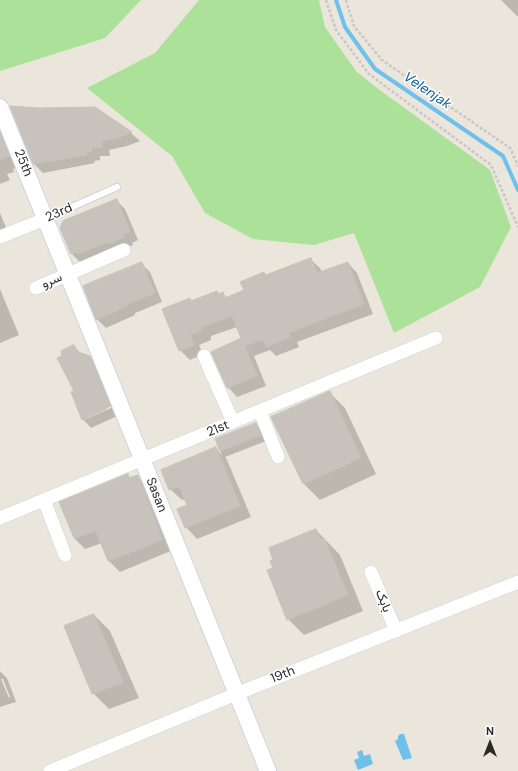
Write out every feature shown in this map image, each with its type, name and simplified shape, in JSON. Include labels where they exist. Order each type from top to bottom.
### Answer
[{"type":"street","name":"25th","points":[[0,107],[45,219]]},
{"type":"street","name":"23rd","points":[[0,237],[45,219]]},
{"type":"street","name":"Sasan","points":[[45,219],[268,771]]},
{"type":"street","name":"سرو","points":[[36,288],[124,250]]},
{"type":"street","name":"21st","points":[[0,518],[436,338]]},
{"type":"street","points":[[204,356],[233,422]]},
{"type":"street","points":[[260,411],[278,457]]},
{"type":"street","points":[[44,500],[65,555]]},
{"type":"street","name":"بابک","points":[[371,572],[396,631]]},
{"type":"street","name":"19th","points":[[50,771],[236,694],[518,582]]},
{"type":"lane","name":"23rd","points":[[45,219],[117,187]]},
{"type":"path","points":[[326,0],[336,30],[369,74],[491,165],[518,227]]},
{"type":"path","points":[[346,0],[354,26],[382,60],[510,148],[518,166]]},
{"type":"green space","points":[[0,0],[141,0],[105,38],[0,71]]},
{"type":"green space","points":[[199,0],[319,0],[325,27],[356,71],[490,170],[511,227],[480,287],[394,333],[354,233],[314,245],[253,239],[205,213],[172,156],[87,88],[155,53]]},
{"type":"water","points":[[400,734],[404,734],[412,758],[403,760],[395,741],[398,739]]},
{"type":"water","points":[[362,750],[364,756],[370,754],[373,764],[358,770],[354,760],[359,758],[357,752]]},
{"type":"building","points":[[10,106],[38,108],[95,107],[132,132],[118,138],[101,141],[102,147],[92,148],[92,152],[86,152],[87,155],[33,164]]},
{"type":"building","points":[[0,133],[10,156],[0,160]]},
{"type":"building","points":[[117,199],[130,232],[124,234],[125,237],[108,244],[108,242],[78,254],[77,252],[71,254],[60,228],[63,221]]},
{"type":"building","points":[[311,258],[317,273],[348,262],[364,304],[288,333],[290,337],[266,347],[263,339],[245,346],[257,376],[227,388],[211,352],[241,338],[232,316],[202,327],[202,330],[190,335],[194,345],[179,351],[162,309],[190,298],[191,301],[217,291],[219,294],[223,292],[225,298],[244,290],[240,282],[264,272],[265,275]]},
{"type":"building","points":[[142,262],[155,293],[127,304],[127,306],[96,320],[83,286]]},
{"type":"building","points":[[74,345],[78,352],[90,356],[110,405],[106,409],[82,420],[71,392],[74,391],[57,358],[62,356],[61,351]]},
{"type":"building","points":[[330,391],[361,458],[303,484],[271,417]]},
{"type":"building","points":[[256,423],[261,435],[220,451],[215,439]]},
{"type":"building","points":[[216,447],[240,506],[185,528],[177,509],[187,505],[179,486],[169,490],[161,470]]},
{"type":"building","points":[[128,474],[129,478],[138,475],[163,540],[108,561],[96,531],[74,538],[59,502]]},
{"type":"building","points":[[316,529],[321,540],[324,538],[348,595],[287,620],[267,570],[273,568],[270,561],[273,560],[269,548]]},
{"type":"building","points":[[94,614],[123,682],[92,694],[64,626]]},
{"type":"waterway","name":"Velenjak","points":[[336,0],[345,27],[375,69],[503,156],[518,190]]}]
